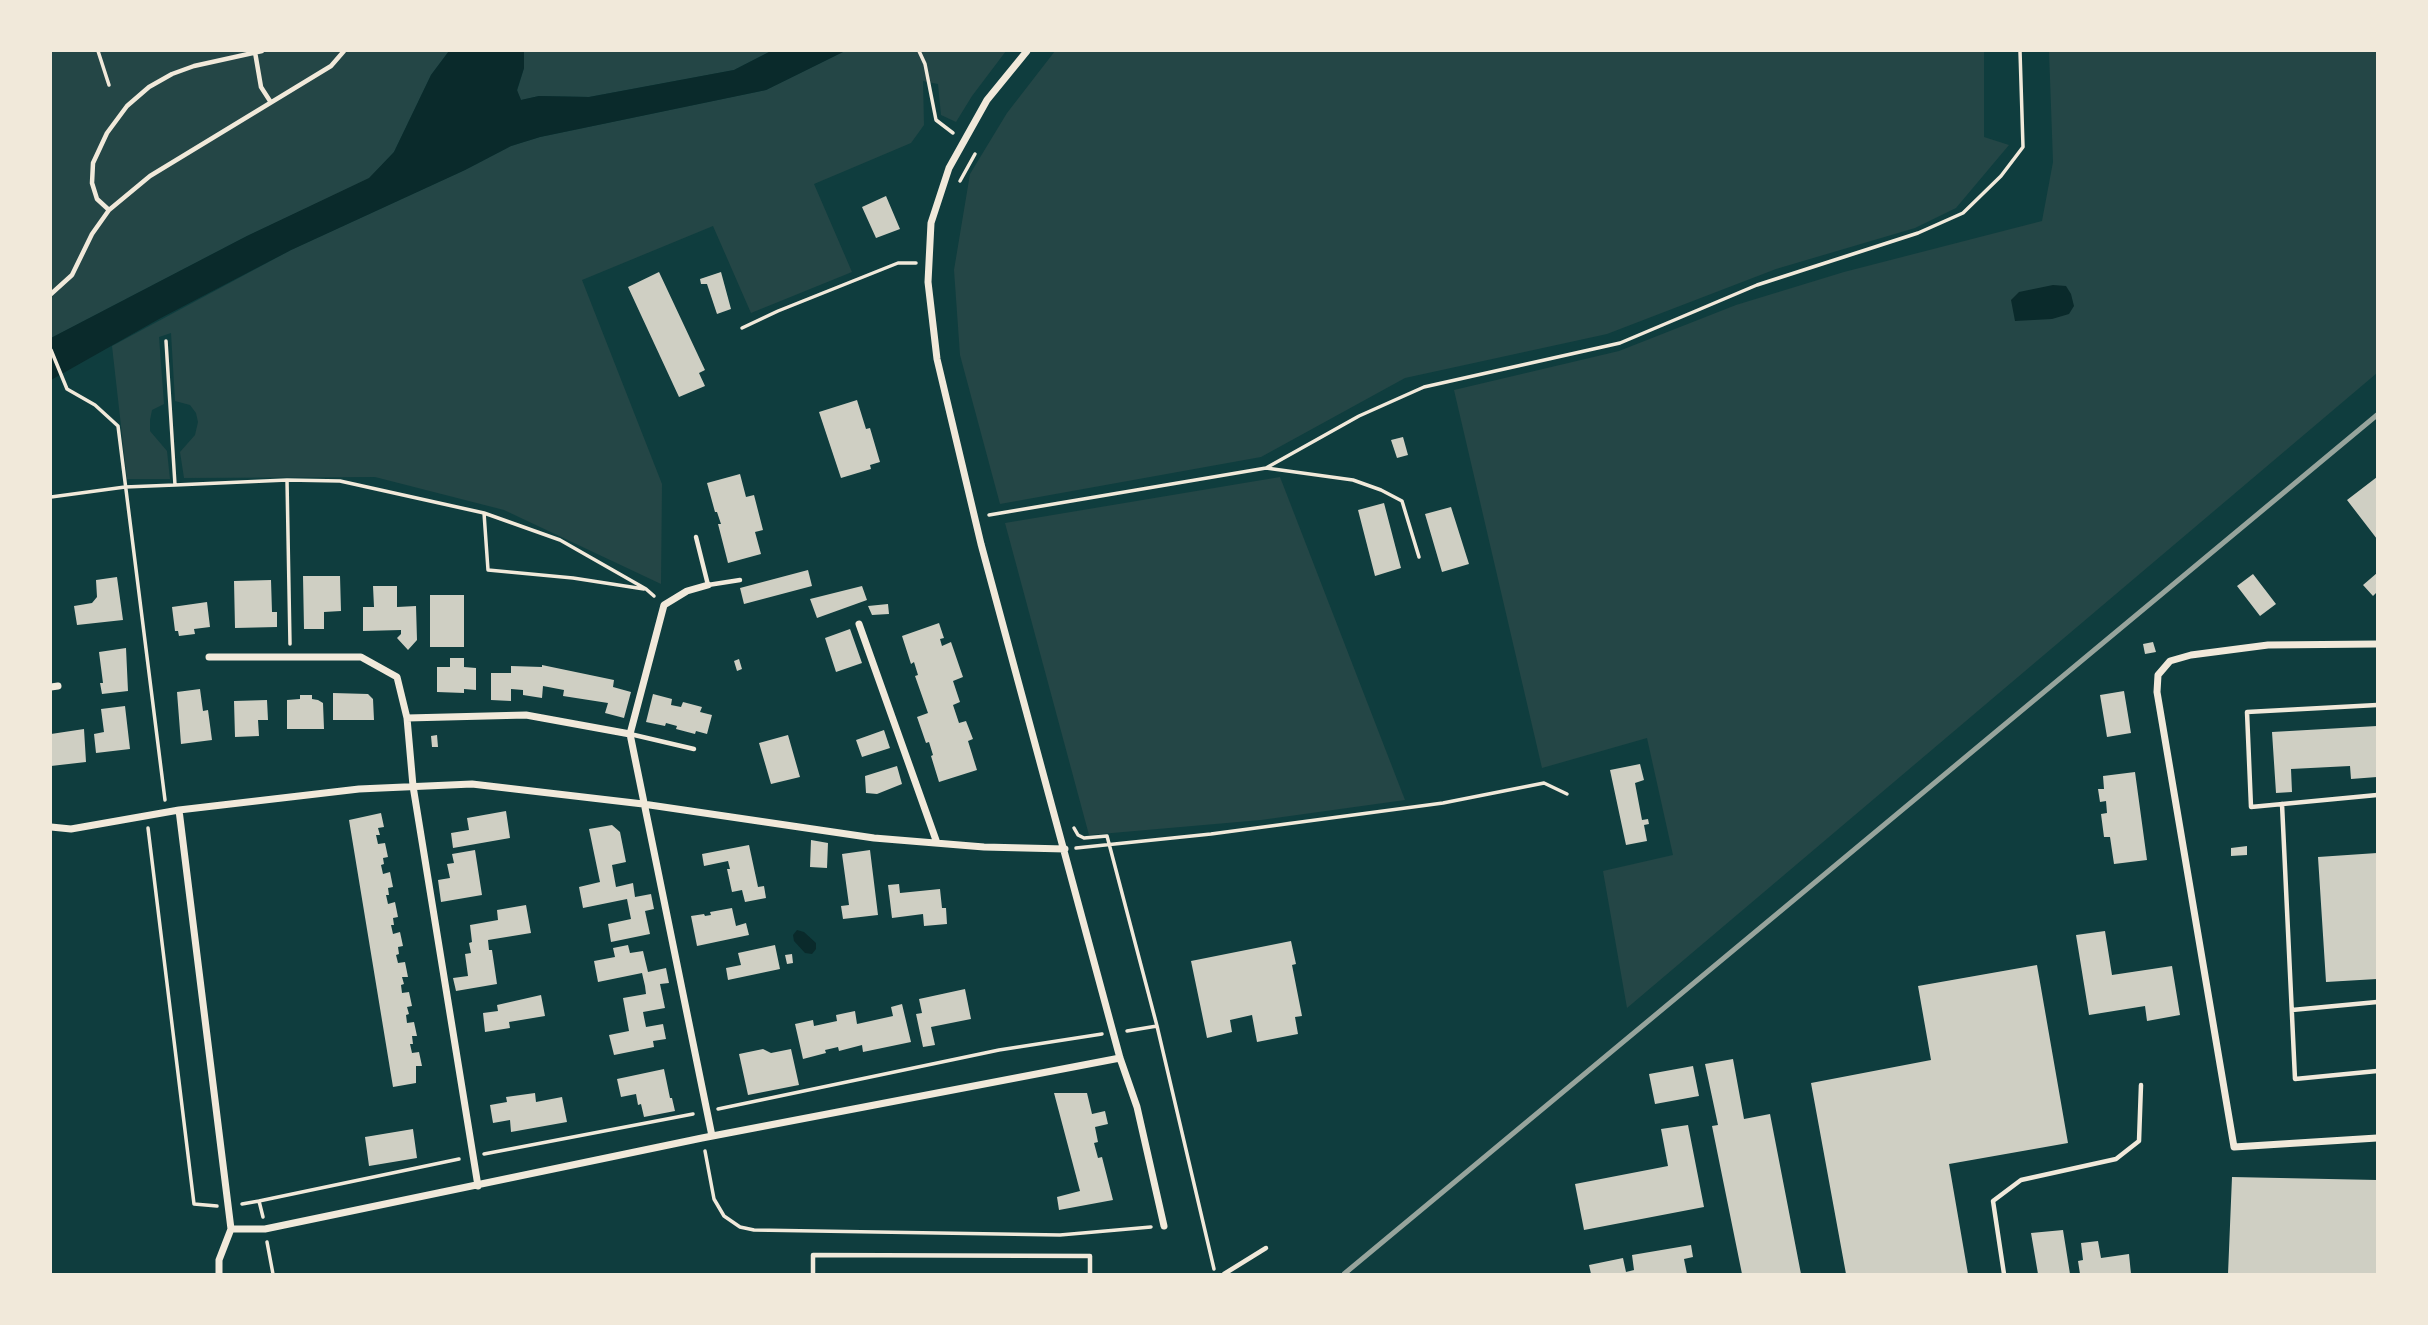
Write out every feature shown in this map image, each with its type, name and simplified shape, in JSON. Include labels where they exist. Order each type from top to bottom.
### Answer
[{"type":"street","points":[[1027,51],[987,100],[949,169],[931,223],[928,282],[937,359],[981,544],[1120,1058],[1137,1107],[1164,1226]]},
{"type":"street","points":[[708,585],[687,590],[664,605],[630,734],[712,1136]]},
{"type":"street","points":[[859,624],[937,843]]},
{"type":"street","points":[[2377,644],[2268,645],[2190,654],[2170,661],[2158,675],[2157,692],[2234,1147],[2377,1138]]},
{"type":"street","points":[[209,657],[362,657],[397,677],[407,718],[413,786],[478,1186]]},
{"type":"street","points":[[407,718],[526,715],[630,734]]},
{"type":"street","points":[[51,827],[71,829],[179,810],[359,789],[472,784],[643,804],[874,838],[1065,849]]},
{"type":"street","points":[[179,810],[231,1229],[219,1260],[219,1274]]},
{"type":"street","points":[[231,1229],[265,1229],[712,1136],[1120,1058]]},
{"type":"lane","points":[[109,210],[97,199],[92,183],[93,163],[107,133],[127,106],[149,87],[172,74],[194,66],[262,51]]},
{"type":"lane","points":[[51,294],[72,275],[92,234],[109,210],[150,176],[331,66],[344,51]]},
{"type":"lane","points":[[254,52],[261,87],[270,101]]},
{"type":"lane","points":[[696,537],[708,585],[740,580]]},
{"type":"lane","points":[[2377,705],[2247,712],[2251,807],[2377,795]]},
{"type":"lane","points":[[630,734],[694,749]]},
{"type":"lane","points":[[2281,804],[2295,1079],[2377,1071]]},
{"type":"lane","points":[[2292,1010],[2377,1002]]},
{"type":"lane","points":[[2004,1274],[1993,1201],[2021,1180],[2116,1159],[2139,1141],[2141,1085]]},
{"type":"lane","points":[[1224,1274],[1266,1248]]},
{"type":"lane","points":[[813,1274],[813,1255],[1090,1256],[1090,1274]]},
{"type":"path","points":[[98,51],[110,85]]},
{"type":"path","points":[[919,51],[925,64],[936,120],[964,141]]},
{"type":"path","points":[[1266,468],[1359,416],[1424,387],[1619,343],[1757,285],[1918,233],[1963,213],[2001,176],[2023,147],[2020,51]]},
{"type":"path","points":[[957,187],[979,145]]},
{"type":"path","points":[[742,328],[898,263],[929,264]]},
{"type":"path","points":[[166,341],[174,485]]},
{"type":"path","points":[[51,350],[66,389],[95,405],[118,426],[167,812]]},
{"type":"path","points":[[976,517],[1266,468],[1353,480],[1402,501],[1419,557]]},
{"type":"path","points":[[287,480],[290,656]]},
{"type":"path","points":[[51,497],[125,487],[287,480],[340,481],[484,513],[560,540],[646,589],[664,605]]},
{"type":"path","points":[[484,513],[488,570],[573,578],[646,589]]},
{"type":"path","points":[[1065,849],[1211,834],[1443,803],[1544,783],[1567,794]]},
{"type":"path","points":[[146,816],[194,1204],[227,1206],[259,1201],[273,1274]]},
{"type":"path","points":[[1074,828],[1078,835],[1084,838],[1107,836],[1157,1026],[1215,1274]]},
{"type":"path","points":[[702,1138],[715,1199],[724,1216],[740,1227],[754,1230],[1060,1235],[1164,1226]]},
{"type":"shaded area","points":[[51,51],[449,51],[431,75],[394,152],[369,179],[247,236],[51,338]]},
{"type":"shaded area","points":[[449,51],[524,51],[524,68],[517,90],[521,100],[539,96],[589,97],[734,70],[771,51],[845,51],[766,90],[540,137],[511,146],[291,250],[159,319],[51,380],[51,338],[247,236],[369,178],[394,152],[431,75]]},
{"type":"shaded area","points":[[524,51],[771,51],[734,70],[589,97],[539,96],[521,100],[517,91],[524,68]]},
{"type":"shaded area","points":[[845,51],[1006,51],[956,122],[941,115],[938,84],[923,81],[924,125],[911,143],[814,184],[852,272],[751,313],[713,226],[582,280],[662,484],[661,584],[504,510],[375,477],[184,478],[180,452],[195,435],[198,422],[190,405],[175,401],[171,333],[159,337],[164,404],[152,410],[150,420],[150,431],[167,451],[170,479],[127,479],[112,346],[291,250],[511,146],[540,137],[766,90]]},
{"type":"shaded area","points":[[1055,51],[1984,51],[1984,137],[2009,145],[1956,208],[1915,228],[1776,269],[1607,334],[1405,378],[1261,457],[1000,504],[960,355],[954,270],[970,174],[1007,113]]},
{"type":"shaded area","points":[[2049,51],[2377,51],[2377,373],[1627,1008],[1603,871],[1673,855],[1647,738],[1542,768],[1454,390],[1619,351],[1736,305],[1844,272],[2042,221],[2053,162]]},
{"type":"shaded area","points":[[2053,285],[2066,286],[2071,294],[2074,306],[2069,314],[2052,319],[2015,321],[2011,300],[2019,292]]},
{"type":"shaded area","points":[[1280,477],[1405,800],[1261,820],[1089,835],[1005,523]]},
{"type":"shaded area","points":[[797,930],[804,932],[816,943],[812,954],[805,953],[794,941],[793,935]]},
{"type":"building","points":[[886,196],[900,229],[876,238],[862,207]]},
{"type":"building","points":[[659,272],[705,370],[699,373],[705,386],[679,397],[628,287]]},
{"type":"building","points":[[721,272],[731,309],[717,314],[707,284],[701,284],[700,279]]},
{"type":"building","points":[[857,400],[866,429],[870,428],[880,462],[870,465],[871,469],[841,478],[819,412]]},
{"type":"building","points":[[1403,437],[1408,455],[1397,458],[1391,440]]},
{"type":"building","points":[[740,474],[746,497],[754,495],[763,530],[755,532],[761,554],[728,563],[718,524],[721,524],[707,483]]},
{"type":"building","points":[[2377,477],[2377,539],[2347,500]]},
{"type":"building","points":[[1384,503],[1401,568],[1375,576],[1358,510]]},
{"type":"building","points":[[1451,507],[1469,564],[1442,572],[1425,514]]},
{"type":"building","points":[[808,570],[812,586],[744,604],[740,588]]},
{"type":"building","points":[[2377,573],[2377,592],[2373,596],[2363,585]]},
{"type":"building","points":[[2253,574],[2276,604],[2260,616],[2237,586]]},
{"type":"building","points":[[303,576],[340,576],[341,611],[324,612],[324,629],[304,629]]},
{"type":"building","points":[[117,577],[123,620],[77,625],[74,606],[92,603],[97,597],[96,580]]},
{"type":"building","points":[[271,580],[272,612],[277,612],[277,627],[235,628],[234,581]]},
{"type":"building","points":[[373,586],[397,586],[397,607],[416,606],[417,640],[408,650],[397,638],[401,630],[363,631],[363,607],[374,607]]},
{"type":"building","points":[[862,586],[867,600],[817,618],[810,599]]},
{"type":"building","points":[[430,595],[464,595],[464,647],[430,647]]},
{"type":"building","points":[[207,602],[210,627],[194,629],[195,634],[179,636],[178,631],[175,631],[172,607]]},
{"type":"building","points":[[888,604],[889,614],[872,615],[868,606]]},
{"type":"building","points":[[939,623],[944,638],[940,639],[942,646],[951,642],[963,677],[953,681],[960,702],[953,705],[959,723],[966,721],[973,739],[968,741],[977,770],[939,782],[929,742],[926,743],[917,717],[928,713],[915,676],[918,675],[914,662],[911,664],[902,636]]},
{"type":"building","points":[[850,629],[862,663],[836,672],[825,638]]},
{"type":"building","points":[[2153,642],[2156,652],[2145,654],[2143,644]]},
{"type":"building","points":[[126,648],[128,691],[102,694],[99,652]]},
{"type":"building","points":[[450,658],[464,658],[464,667],[476,668],[476,690],[464,689],[464,693],[437,692],[437,667],[450,667]]},
{"type":"building","points":[[739,659],[742,669],[737,671],[734,661]]},
{"type":"building","points":[[542,665],[614,680],[613,687],[631,692],[624,718],[605,713],[608,703],[563,696],[564,690],[543,686],[542,698],[523,695],[523,690],[511,689],[511,701],[491,700],[491,673],[511,673],[511,666]]},
{"type":"building","points":[[200,689],[203,711],[208,710],[212,740],[181,744],[177,692]]},
{"type":"building","points":[[2124,691],[2131,733],[2107,737],[2100,695]]},
{"type":"building","points":[[333,693],[368,694],[373,699],[374,720],[333,720]]},
{"type":"building","points":[[653,694],[672,699],[671,705],[681,707],[683,702],[702,707],[700,712],[712,715],[707,734],[676,729],[677,726],[666,723],[665,726],[646,722]]},
{"type":"building","points":[[300,695],[312,695],[312,699],[323,703],[324,729],[287,729],[287,700],[300,699]]},
{"type":"building","points":[[267,700],[268,720],[258,720],[259,736],[235,737],[234,701]]},
{"type":"building","points":[[125,706],[130,749],[96,753],[94,734],[104,732],[101,709]]},
{"type":"building","points":[[2377,726],[2377,777],[2351,779],[2350,766],[2291,769],[2292,792],[2276,793],[2272,732]]},
{"type":"building","points":[[84,729],[86,762],[51,766],[51,734]]},
{"type":"building","points":[[884,730],[890,748],[862,757],[856,740]]},
{"type":"building","points":[[437,735],[438,747],[432,747],[431,736]]},
{"type":"building","points":[[788,735],[800,777],[771,784],[759,743]]},
{"type":"building","points":[[1640,764],[1644,780],[1635,783],[1642,820],[1648,819],[1649,824],[1644,825],[1647,841],[1626,845],[1610,770]]},
{"type":"building","points":[[897,766],[902,784],[877,794],[866,793],[865,776]]},
{"type":"building","points":[[2135,772],[2147,860],[2114,864],[2110,837],[2104,837],[2101,814],[2107,813],[2106,801],[2100,802],[2098,789],[2104,789],[2103,776]]},
{"type":"building","points":[[506,811],[510,838],[453,848],[451,833],[469,830],[467,818]]},
{"type":"building","points":[[381,813],[384,827],[378,828],[380,835],[376,835],[378,844],[385,843],[388,857],[383,858],[384,864],[381,865],[383,874],[390,872],[393,887],[388,888],[389,895],[386,895],[388,904],[395,902],[398,917],[393,918],[393,934],[400,932],[403,946],[398,947],[399,954],[396,955],[398,963],[405,962],[408,977],[402,977],[402,993],[409,992],[412,1006],[407,1007],[407,1023],[414,1022],[417,1036],[412,1036],[413,1044],[410,1044],[412,1053],[419,1052],[422,1066],[416,1066],[416,1083],[393,1087],[349,820]]},
{"type":"building","points":[[612,825],[620,832],[626,862],[612,865],[616,887],[633,883],[635,897],[651,894],[654,909],[645,911],[650,934],[611,942],[608,924],[631,919],[627,899],[583,908],[579,887],[600,882],[589,829]]},
{"type":"building","points":[[811,840],[828,843],[827,868],[810,867]]},
{"type":"building","points":[[749,845],[758,887],[764,886],[766,898],[745,902],[742,890],[732,892],[728,861],[704,866],[702,854]]},
{"type":"building","points":[[2247,846],[2247,855],[2231,856],[2231,848]]},
{"type":"building","points":[[475,850],[482,895],[441,902],[438,880],[450,878],[447,864],[454,863],[452,854]]},
{"type":"building","points":[[870,850],[878,915],[843,919],[841,906],[849,905],[842,854]]},
{"type":"building","points":[[2377,853],[2377,979],[2326,982],[2318,857]]},
{"type":"building","points":[[899,884],[900,893],[940,889],[942,908],[946,908],[947,924],[924,926],[923,914],[892,918],[888,885]]},
{"type":"building","points":[[526,905],[531,933],[488,940],[497,984],[456,991],[453,978],[468,976],[465,954],[471,953],[470,925],[498,920],[497,910]]},
{"type":"building","points":[[732,908],[736,926],[746,923],[749,935],[697,946],[691,916],[711,915],[710,912]]},
{"type":"building","points":[[2105,931],[2112,975],[2172,966],[2180,1015],[2147,1021],[2145,1006],[2089,1015],[2076,935]]},
{"type":"building","points":[[1291,941],[1296,964],[1292,965],[1302,1016],[1295,1017],[1298,1034],[1257,1042],[1252,1015],[1230,1020],[1232,1032],[1207,1038],[1191,961]]},
{"type":"building","points":[[628,945],[630,953],[643,951],[648,972],[666,968],[669,983],[660,984],[665,1008],[643,1012],[646,1027],[663,1024],[666,1039],[653,1041],[654,1047],[614,1055],[609,1035],[629,1031],[623,998],[646,994],[645,986],[642,973],[598,982],[594,961],[615,957],[613,948]]},
{"type":"building","points":[[775,945],[780,969],[728,980],[726,968],[741,965],[738,953]]},
{"type":"building","points":[[792,954],[793,963],[787,964],[785,955]]},
{"type":"building","points":[[2037,965],[2068,1143],[1949,1164],[1968,1274],[1846,1274],[1811,1083],[1931,1060],[1918,986]]},
{"type":"building","points":[[965,989],[971,1019],[931,1027],[935,1045],[923,1047],[916,1014],[922,1013],[919,999]]},
{"type":"building","points":[[541,995],[545,1016],[509,1022],[510,1028],[485,1032],[483,1013],[498,1011],[497,1005]]},
{"type":"building","points":[[902,1004],[911,1042],[863,1052],[862,1045],[839,1051],[838,1047],[803,1059],[795,1024],[813,1020],[814,1026],[837,1021],[836,1015],[855,1011],[857,1024],[893,1016],[891,1007]]},
{"type":"building","points":[[763,1049],[771,1053],[791,1049],[799,1085],[748,1095],[739,1054]]},
{"type":"building","points":[[1733,1059],[1744,1119],[1770,1114],[1801,1274],[1742,1274],[1712,1126],[1718,1125],[1705,1064]]},
{"type":"building","points":[[1693,1066],[1699,1096],[1655,1104],[1649,1074]]},
{"type":"building","points":[[664,1069],[675,1111],[644,1117],[636,1094],[621,1097],[617,1079]]},
{"type":"building","points":[[535,1093],[536,1102],[562,1097],[567,1122],[511,1132],[510,1120],[493,1123],[490,1105],[507,1102],[506,1097]]},
{"type":"building","points":[[1054,1093],[1087,1093],[1092,1114],[1105,1111],[1108,1124],[1095,1127],[1098,1142],[1094,1143],[1098,1158],[1102,1157],[1113,1200],[1059,1210],[1057,1197],[1080,1191]]},
{"type":"building","points":[[1688,1125],[1704,1207],[1584,1230],[1575,1184],[1668,1166],[1661,1129]]},
{"type":"building","points":[[413,1129],[417,1158],[369,1166],[365,1137]]},
{"type":"building","points":[[2232,1177],[2377,1180],[2377,1274],[2228,1274]]},
{"type":"building","points":[[2063,1230],[2070,1274],[2038,1274],[2031,1233]]},
{"type":"building","points":[[2098,1241],[2101,1258],[2129,1254],[2131,1274],[2080,1274],[2078,1261],[2083,1260],[2081,1243]]},
{"type":"building","points":[[1691,1245],[1693,1257],[1684,1259],[1687,1274],[1591,1274],[1589,1265],[1623,1258],[1626,1272],[1634,1270],[1632,1255]]},
{"type":"railway","points":[[1344,1274],[2377,415]]}]
